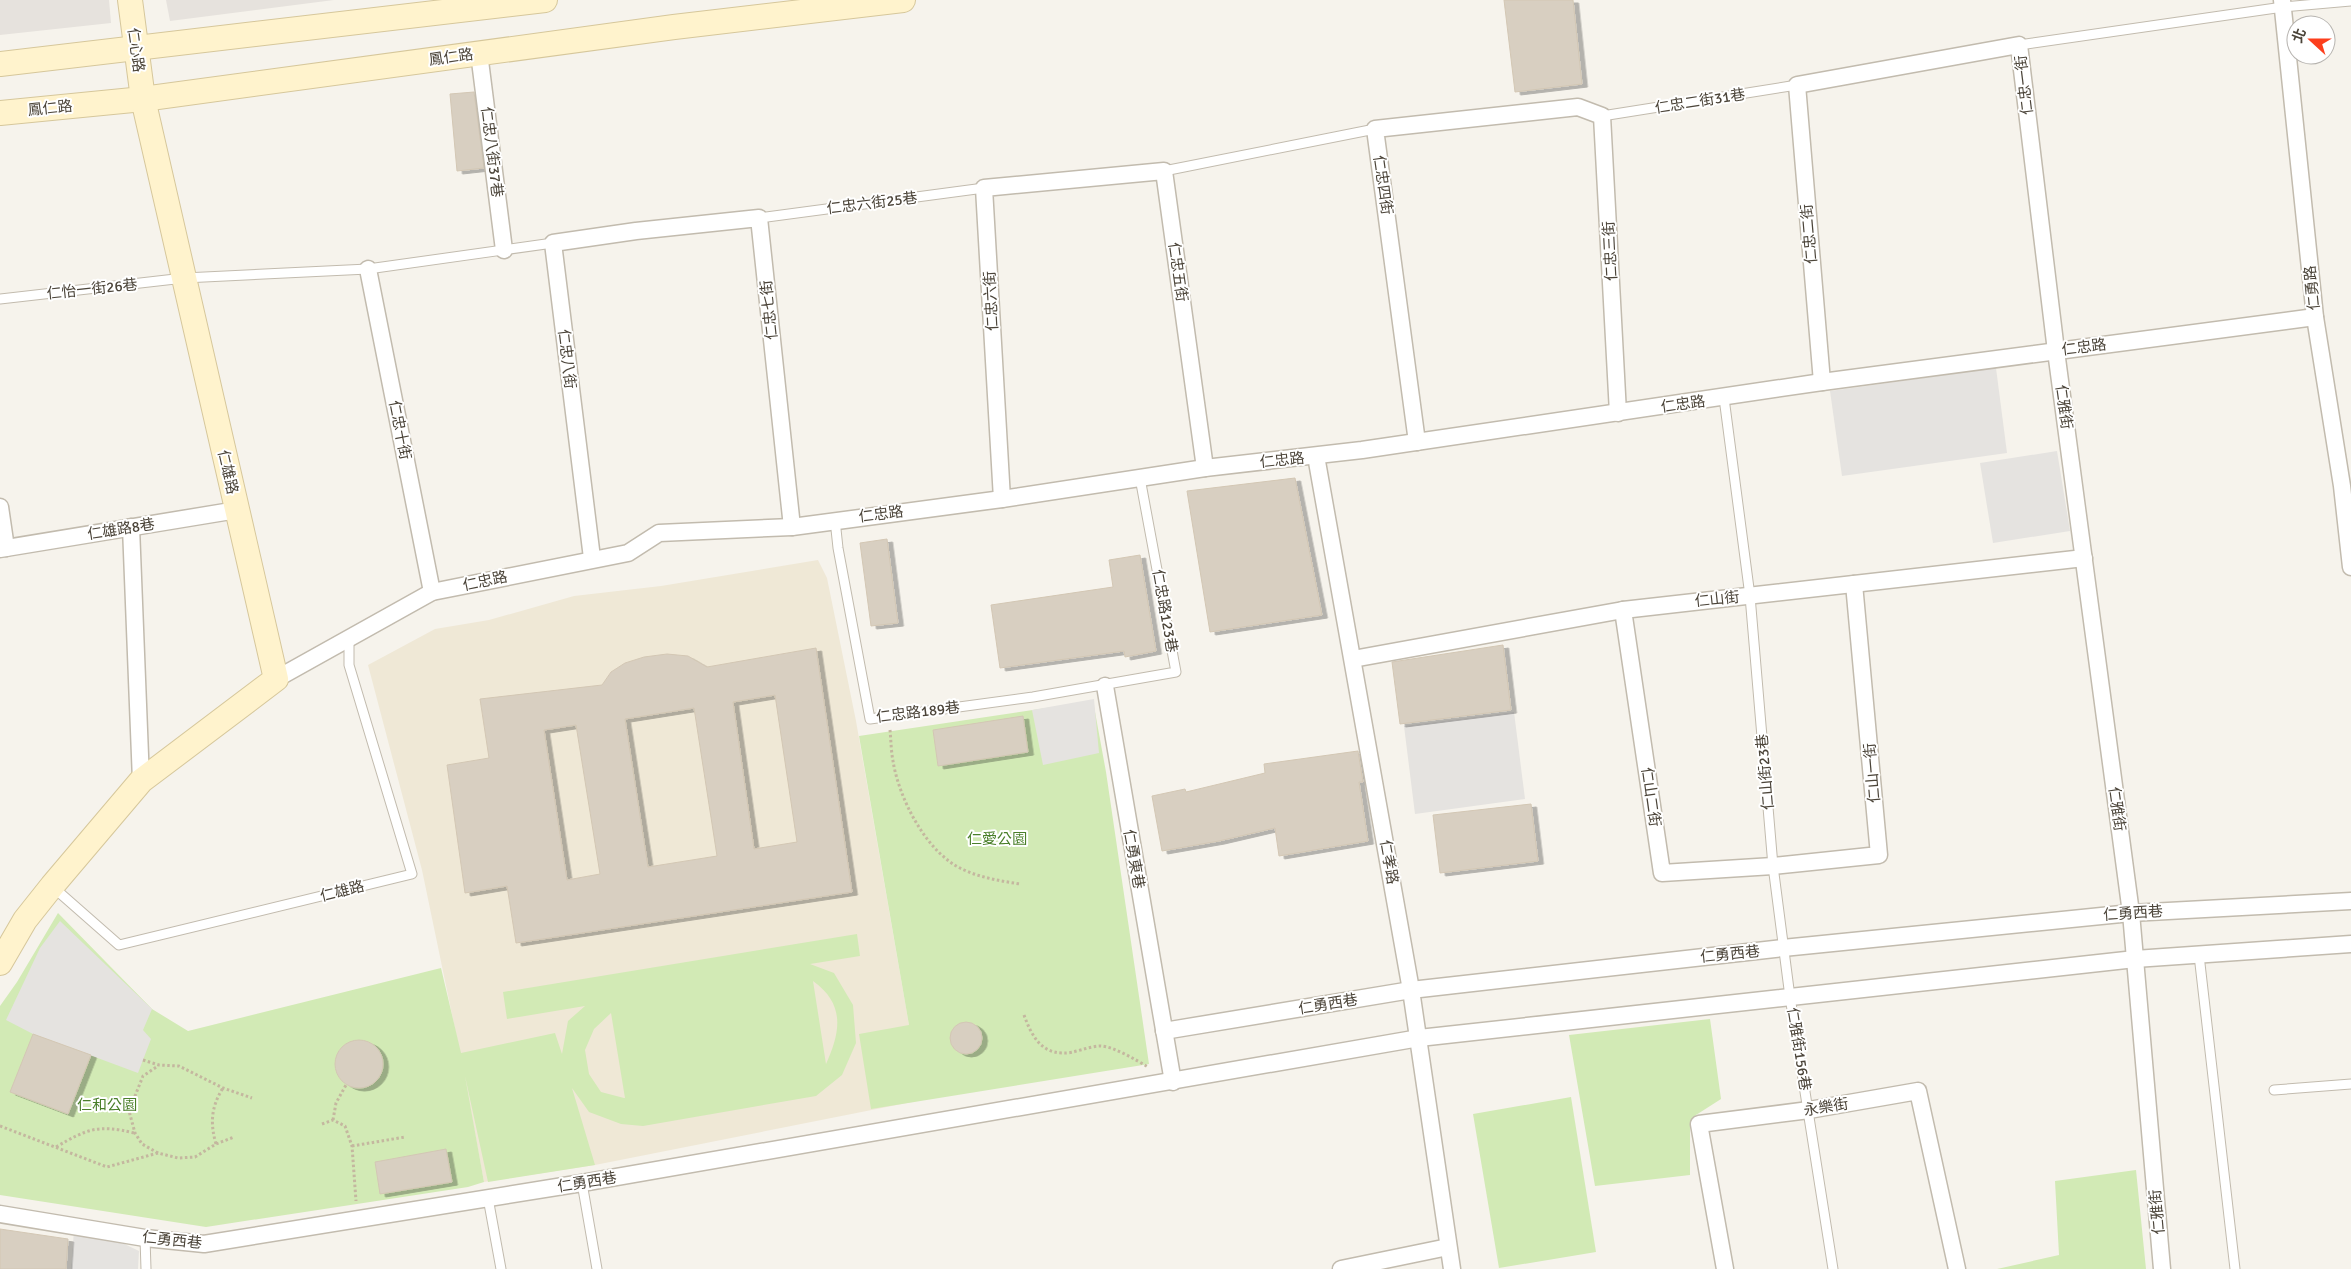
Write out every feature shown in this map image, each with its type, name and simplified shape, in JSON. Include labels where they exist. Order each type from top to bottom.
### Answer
[{"type":"main road","name":"仁心路","points":[[130,0],[143,99]]},
{"type":"main road","points":[[0,64],[545,0]]},
{"type":"main road","name":"鳳仁路","points":[[0,114],[143,99],[674,27],[903,0]]},
{"type":"main road","name":"仁雄路","points":[[143,99],[276,679]]},
{"type":"main road","points":[[2,954],[25,920],[52,886],[140,781],[276,679]]},
{"type":"street","name":"仁勇路","points":[[2283,4],[2315,317],[2349,525],[2351,567]]},
{"type":"street","name":"仁忠一街","points":[[1796,85],[2019,45],[2056,351]]},
{"type":"street","name":"仁忠八街37巷","points":[[479,53],[504,250]]},
{"type":"street","name":"仁忠二街","points":[[1796,85],[1822,382]]},
{"type":"street","points":[[1375,129],[1578,107],[1602,116]]},
{"type":"street","name":"仁忠三街","points":[[1602,116],[1618,413]]},
{"type":"street","name":"仁忠四街","points":[[1375,129],[1417,442]]},
{"type":"street","points":[[984,188],[1164,171]]},
{"type":"street","name":"仁忠五街","points":[[1164,171],[1205,468]]},
{"type":"street","name":"仁忠六街","points":[[984,188],[1002,499]]},
{"type":"street","points":[[553,244],[636,231],[759,218]]},
{"type":"street","name":"仁忠七街","points":[[759,218],[792,527]]},
{"type":"street","name":"仁忠八街","points":[[553,244],[592,558]]},
{"type":"street","name":"仁忠十街","points":[[368,269],[432,592]]},
{"type":"street","name":"仁忠路","points":[[276,679],[432,592],[628,552],[659,534],[792,527],[1002,499],[1205,468],[1316,456],[1417,442],[1822,382],[2315,317]]},
{"type":"street","name":"仁雅街","points":[[2056,351],[2131,913],[2162,1269]]},
{"type":"street","name":"仁孝路","points":[[1316,456],[1411,990],[1452,1269]]},
{"type":"street","points":[[0,507],[3,548]]},
{"type":"street","name":"仁雄路8巷","points":[[3,548],[236,510]]},
{"type":"street","points":[[131,527],[140,781]]},
{"type":"street","name":"仁山街","points":[[1353,659],[1623,610],[2084,558]]},
{"type":"street","name":"仁山一街","points":[[1773,866],[1880,855],[1854,584]]},
{"type":"street","name":"仁山二街","points":[[1623,610],[1662,873],[1773,866]]},
{"type":"street","name":"仁勇東巷","points":[[1105,686],[1164,1031]]},
{"type":"street","name":"仁勇西巷","points":[[1164,1031],[1411,990],[1783,948],[2131,913],[2351,901]]},
{"type":"street","name":"仁勇西巷","points":[[0,1214],[145,1238],[204,1244],[582,1183],[1419,1038],[2135,959],[2351,944]]},
{"type":"street","points":[[1164,1031],[1173,1082]]},
{"type":"street","name":"永樂街","points":[[1725,1269],[1699,1124],[1809,1110],[1918,1091],[1957,1269]]},
{"type":"street","points":[[1341,1269],[1448,1247]]},
{"type":"lane","points":[[2019,45],[2283,4],[2351,1]]},
{"type":"lane","name":"仁忠二街31巷","points":[[1602,116],[1796,85]]},
{"type":"lane","points":[[1164,171],[1375,129]]},
{"type":"lane","name":"仁忠六街25巷","points":[[759,218],[984,188]]},
{"type":"lane","points":[[184,278],[368,269],[553,244]]},
{"type":"lane","name":"仁怡一街26巷","points":[[0,299],[184,278]]},
{"type":"lane","name":"仁山街23巷","points":[[1724,398],[1750,596],[1773,866],[1783,948]]},
{"type":"lane","name":"仁忠路123巷","points":[[1105,686],[1176,672],[1140,478]]},
{"type":"lane","name":"仁忠路189巷","points":[[835,520],[838,548],[870,719],[1105,686]]},
{"type":"lane","name":"仁雄路","points":[[52,886],[119,945],[412,874],[349,665],[349,637]]},
{"type":"lane","name":"仁雅街156巷","points":[[1783,948],[1832,1269]]},
{"type":"lane","points":[[2199,955],[2235,1269]]},
{"type":"lane","points":[[2274,1090],[2351,1084]]},
{"type":"lane","points":[[582,1183],[597,1269]]},
{"type":"lane","points":[[488,1198],[501,1269]]},
{"type":"lane","points":[[145,1238],[146,1269]]},
{"type":"path","points":[[889,717],[893,761],[906,805],[933,847],[963,869],[991,879],[1020,884]]},
{"type":"path","points":[[1024,1015],[1032,1036],[1043,1047],[1063,1054],[1083,1047],[1104,1046],[1140,1062],[1173,1082]]},
{"type":"path","points":[[143,1060],[159,1065],[179,1066],[223,1088],[252,1098]]},
{"type":"path","points":[[159,1065],[143,1076],[129,1111],[134,1133],[142,1144],[158,1153],[178,1158],[195,1157],[216,1144],[234,1137]]},
{"type":"path","points":[[333,1120],[336,1103],[346,1085]]},
{"type":"path","points":[[216,1144],[210,1126],[214,1101],[223,1088]]},
{"type":"path","points":[[322,1124],[333,1120],[345,1126],[352,1146],[358,1219]]},
{"type":"path","points":[[0,1126],[107,1167],[158,1153]]},
{"type":"path","points":[[55,1147],[78,1134],[101,1127],[134,1133]]},
{"type":"path","points":[[352,1146],[405,1137]]},
{"type":"shaded area","points":[[0,0],[109,0],[111,23],[0,35]]},
{"type":"shaded area","points":[[166,0],[334,0],[170,21]]},
{"type":"shaded area","points":[[1996,368],[2007,453],[1842,476],[1830,391]]},
{"type":"shaded area","points":[[2057,451],[2070,531],[1993,543],[1980,463]]},
{"type":"shaded area","points":[[818,560],[827,578],[856,721],[909,1025],[917,1101],[595,1165],[484,1182],[460,1053],[422,870],[368,665],[435,629],[489,620],[574,596],[661,586]]},
{"type":"shaded area","points":[[1094,699],[1099,753],[1043,765],[1032,710]]},
{"type":"shaded area","points":[[1514,712],[1525,799],[1415,814],[1404,726]]},
{"type":"shaded area","points":[[60,921],[152,1009],[143,1030],[151,1039],[138,1073],[33,1034],[6,1020],[40,948]]},
{"type":"shaded area","points":[[74,1231],[112,1238],[139,1251],[138,1269],[71,1269]]},
{"type":"green space","name":"仁愛公園","points":[[1093,701],[1106,772],[1149,1064],[871,1109],[859,1034],[909,1025],[859,736]]},
{"type":"green space","name":"仁和公園","points":[[58,913],[152,1009],[188,1031],[441,968],[461,1053],[555,1033],[562,1054],[568,1021],[585,1006],[507,1019],[503,992],[857,934],[860,956],[810,964],[834,973],[853,1005],[856,1043],[842,1075],[816,1096],[643,1126],[621,1124],[589,1112],[572,1088],[595,1165],[488,1182],[465,1076],[484,1182],[468,1187],[206,1227],[0,1195],[0,1006],[17,982]],"holes":[[[813,981],[831,999],[837,1019],[835,1040],[826,1064]],[[611,1013],[625,1098],[601,1092],[589,1074],[585,1050],[594,1029]]]},
{"type":"green space","points":[[1710,1019],[1721,1099],[1696,1115],[1690,1125],[1690,1175],[1595,1186],[1569,1035]]},
{"type":"green space","points":[[1571,1097],[1596,1252],[1499,1268],[1473,1114]]},
{"type":"green space","points":[[2136,1170],[2146,1269],[1997,1269],[2059,1255],[2055,1181]]},
{"type":"building","points":[[1504,0],[1573,0],[1582,84],[1515,92]]},
{"type":"building","points":[[474,92],[484,168],[457,171],[450,94]]},
{"type":"building","points":[[1295,478],[1322,615],[1210,632],[1187,491]]},
{"type":"building","points":[[887,539],[898,623],[871,626],[860,543]]},
{"type":"building","points":[[1140,555],[1156,651],[1125,657],[1124,651],[1000,668],[991,605],[1113,587],[1109,560]]},
{"type":"building","points":[[1503,645],[1511,710],[1400,724],[1392,662]]},
{"type":"building","points":[[816,648],[852,892],[516,943],[507,886],[465,893],[447,765],[489,758],[480,699],[602,685],[611,672],[625,663],[644,657],[667,654],[688,656],[707,667]],"holes":[[[775,695],[797,842],[754,849],[733,702]],[[694,708],[717,856],[648,867],[625,719]],[[576,725],[600,874],[567,880],[544,730]]]},
{"type":"building","points":[[1023,716],[1028,752],[938,766],[933,730]]},
{"type":"building","points":[[1358,751],[1363,782],[1359,782],[1368,841],[1279,856],[1275,828],[1219,841],[1162,851],[1152,796],[1185,789],[1186,792],[1265,773],[1264,764]]},
{"type":"building","points":[[1531,804],[1538,861],[1440,873],[1433,815]]},
{"type":"building","points":[[966,1022],[978,1026],[982,1038],[978,1050],[966,1054],[954,1050],[950,1038],[954,1026]]},
{"type":"building","points":[[33,1034],[91,1055],[68,1114],[10,1092]]},
{"type":"building","points":[[354,1040],[364,1040],[376,1047],[383,1059],[383,1069],[376,1081],[364,1088],[354,1088],[346,1084],[339,1077],[335,1069],[335,1059],[339,1051],[346,1044]]},
{"type":"building","points":[[446,1149],[452,1182],[380,1194],[375,1162]]},
{"type":"building","points":[[0,1229],[68,1239],[66,1269],[0,1269]]}]
